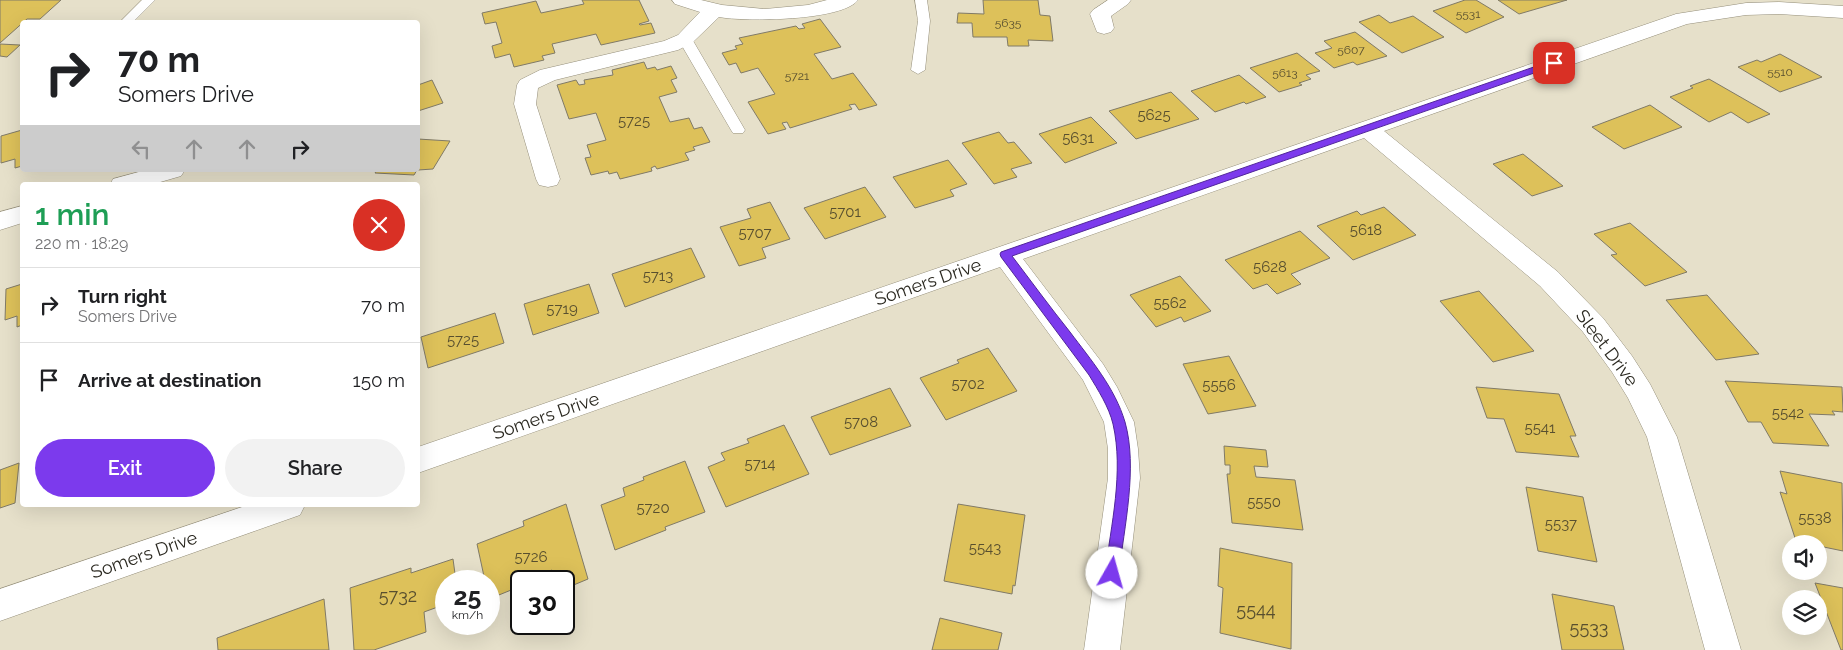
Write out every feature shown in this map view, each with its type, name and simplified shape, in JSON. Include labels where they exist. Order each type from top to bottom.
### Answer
[{"type":"street","points":[[682,0],[714,10],[779,14],[807,11],[848,0]]},
{"type":"street","points":[[1104,28],[1100,14],[1121,0]]},
{"type":"street","name":"Somers Drive","points":[[420,459],[1683,18],[1746,9],[1779,8],[1843,12]]},
{"type":"street","points":[[548,179],[525,104],[528,85],[548,74],[671,46],[685,39],[714,10]]},
{"type":"street","name":"Sleet Drive","points":[[1367,129],[1549,279],[1593,325],[1622,364],[1644,400],[1662,437],[1723,650]]},
{"type":"street","points":[[132,182],[166,172]]},
{"type":"street","points":[[0,222],[20,216]]},
{"type":"street","points":[[1005,254],[1094,372],[1119,422],[1123,449],[1124,478],[1102,650]]},
{"type":"street","name":"Somers Drive","points":[[0,605],[283,507]]},
{"type":"lane","points":[[128,20],[149,0]]},
{"type":"lane","points":[[918,70],[924,21],[921,0]]},
{"type":"lane","points":[[685,39],[738,130]]},
{"type":"building","points":[[0,0],[61,0],[40,19],[20,20],[20,25],[0,43]]},
{"type":"building","points":[[582,0],[639,0],[649,21],[639,24],[651,23],[655,33],[601,45],[596,34],[552,44],[555,53],[542,56],[544,60],[514,67],[510,54],[495,58],[492,46],[502,43],[496,22],[485,24],[482,13],[536,1],[541,13],[584,4]]},
{"type":"building","points":[[983,0],[1038,0],[1040,15],[1050,16],[1053,41],[1028,40],[1029,46],[1008,46],[1007,37],[973,37],[972,23],[957,23],[958,13],[984,14]]},
{"type":"building","points":[[1465,0],[1476,0],[1504,17],[1466,33],[1433,11]]},
{"type":"building","points":[[1498,0],[1567,0],[1519,14]]},
{"type":"building","points":[[1379,15],[1390,23],[1413,16],[1444,37],[1402,53],[1359,22]]},
{"type":"building","points":[[820,19],[841,47],[814,54],[832,79],[853,73],[877,105],[859,110],[855,104],[849,105],[852,109],[790,128],[787,122],[782,123],[786,129],[768,134],[748,102],[775,94],[758,68],[741,73],[736,63],[729,65],[722,53],[737,49],[735,46],[743,44],[739,38],[796,26],[799,29],[805,28],[802,24]]},
{"type":"building","points":[[1355,32],[1387,56],[1357,65],[1353,62],[1334,68],[1315,53],[1332,48],[1324,41]]},
{"type":"building","points":[[0,44],[20,45],[7,57],[0,56]]},
{"type":"building","points":[[1297,53],[1320,71],[1306,75],[1311,79],[1299,83],[1302,85],[1279,92],[1250,68]]},
{"type":"building","points":[[1780,54],[1822,77],[1780,92],[1738,67],[1757,60],[1761,62]]},
{"type":"building","points":[[644,62],[647,69],[655,67],[657,70],[671,66],[677,78],[671,80],[677,92],[659,97],[670,122],[689,118],[694,129],[702,127],[710,142],[693,147],[695,150],[685,153],[689,160],[657,169],[655,166],[651,168],[652,171],[620,179],[617,172],[609,174],[608,171],[591,175],[585,158],[591,157],[587,145],[606,140],[596,113],[569,119],[557,85],[576,80],[579,85],[585,84],[584,80],[613,75],[612,70]]},
{"type":"building","points":[[1239,75],[1266,97],[1215,112],[1191,91]]},
{"type":"building","points":[[1709,79],[1770,114],[1748,123],[1731,112],[1709,122],[1670,97],[1693,88],[1690,86]]},
{"type":"building","points":[[432,80],[443,103],[420,110],[420,84]]},
{"type":"building","points":[[1171,92],[1199,119],[1136,139],[1109,111]]},
{"type":"building","points":[[1650,105],[1682,127],[1624,149],[1592,127]]},
{"type":"building","points":[[1091,117],[1117,143],[1065,163],[1039,134]]},
{"type":"building","points":[[20,131],[20,167],[15,168],[15,159],[1,163],[1,136]]},
{"type":"building","points":[[999,132],[1008,143],[1014,142],[1032,163],[1011,169],[1017,177],[994,184],[962,143]]},
{"type":"building","points":[[420,139],[450,141],[433,169],[420,170]]},
{"type":"building","points":[[1523,154],[1563,186],[1532,196],[1493,164]]},
{"type":"building","points":[[948,160],[967,184],[950,190],[954,196],[915,208],[893,177]]},
{"type":"building","points":[[376,172],[416,172],[414,175]]},
{"type":"building","points":[[865,187],[886,217],[825,239],[804,208]]},
{"type":"building","points":[[770,202],[790,239],[762,248],[766,258],[739,266],[720,227],[751,218],[747,209]]},
{"type":"building","points":[[1384,207],[1416,235],[1353,260],[1317,226],[1357,211],[1361,215]]},
{"type":"building","points":[[1630,223],[1687,272],[1645,286],[1611,255],[1617,254],[1594,234]]},
{"type":"building","points":[[1300,231],[1330,258],[1291,274],[1301,284],[1277,294],[1267,284],[1253,289],[1225,260]]},
{"type":"building","points":[[691,248],[705,277],[625,307],[612,274]]},
{"type":"building","points":[[1180,276],[1211,311],[1184,322],[1181,317],[1156,327],[1130,295]]},
{"type":"building","points":[[589,284],[599,313],[533,335],[524,304]]},
{"type":"building","points":[[20,285],[20,326],[17,327],[17,316],[5,320],[6,289]]},
{"type":"building","points":[[1479,291],[1534,351],[1493,362],[1440,301]]},
{"type":"building","points":[[1707,295],[1759,354],[1716,360],[1666,300]]},
{"type":"building","points":[[495,313],[504,343],[428,368],[421,337]]},
{"type":"building","points":[[988,348],[1017,391],[946,420],[920,378],[959,363],[957,360]]},
{"type":"building","points":[[1229,356],[1256,406],[1208,414],[1183,364]]},
{"type":"building","points":[[1725,381],[1842,387],[1843,412],[1832,411],[1835,415],[1809,414],[1829,446],[1773,443],[1761,422],[1748,422]]},
{"type":"building","points":[[1476,387],[1559,394],[1576,436],[1570,436],[1579,457],[1516,452],[1504,419],[1487,418]]},
{"type":"building","points":[[890,388],[911,426],[830,455],[811,417]]},
{"type":"building","points":[[784,425],[809,474],[726,507],[708,467],[725,460],[721,453],[749,443],[747,439]]},
{"type":"building","points":[[1224,446],[1266,450],[1268,467],[1254,466],[1256,477],[1295,480],[1303,530],[1232,523],[1227,474],[1230,474],[1230,465],[1225,465]]},
{"type":"building","points":[[685,461],[705,512],[665,527],[666,530],[615,550],[601,505],[625,496],[623,488],[644,480],[643,477]]},
{"type":"building","points":[[19,463],[15,503],[0,508],[0,470]]},
{"type":"building","points":[[1780,471],[1842,483],[1843,551],[1827,548],[1827,535],[1794,535],[1780,492],[1787,494]]},
{"type":"building","points":[[1526,487],[1583,497],[1597,562],[1538,551]]},
{"type":"building","points":[[566,504],[588,579],[575,584],[575,570],[510,570],[510,590],[500,595],[500,570],[483,570],[477,544],[524,526],[523,521]]},
{"type":"building","points":[[958,504],[1025,515],[1015,586],[1013,585],[1012,594],[944,581]]},
{"type":"building","points":[[1220,548],[1292,563],[1291,649],[1220,633],[1223,588],[1218,586]]},
{"type":"building","points":[[453,559],[454,570],[435,570],[435,608],[424,612],[426,632],[374,650],[354,650],[350,588],[411,568],[411,573]]},
{"type":"building","points":[[1815,583],[1843,588],[1843,650],[1841,650],[1827,614],[1827,590],[1818,590]]},
{"type":"building","points":[[1552,594],[1614,606],[1624,650],[1562,650]]},
{"type":"building","points":[[324,599],[329,650],[218,650],[217,638]]},
{"type":"building","points":[[940,618],[1002,633],[998,650],[932,650]]},
{"type":"route","points":[[1112,573],[1124,478],[1122,436],[1119,422],[1094,372],[1005,254],[1554,63]]}]
